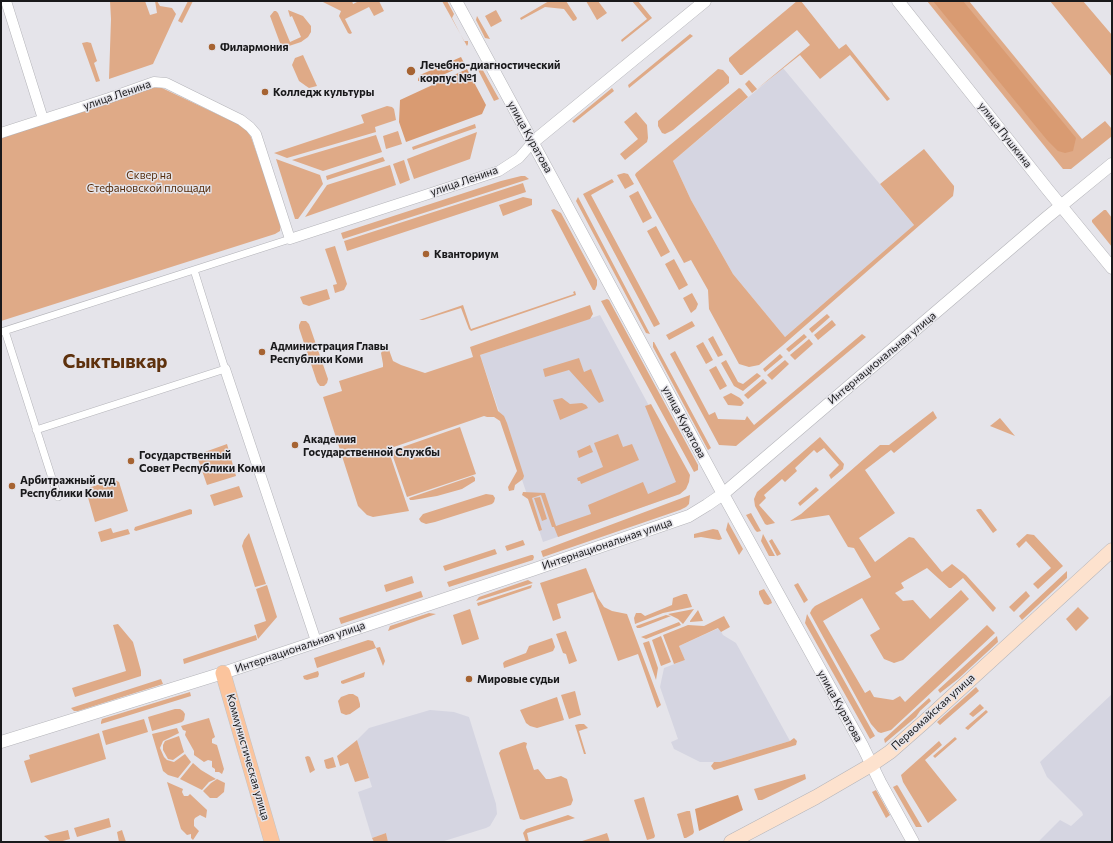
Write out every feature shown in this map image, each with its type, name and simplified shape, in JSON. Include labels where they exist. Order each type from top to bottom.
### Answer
[{"type":"main road","name":"Первомайская улица","points":[[731,842],[816,797],[871,765],[890,752],[1112,550]]},
{"type":"main road","name":"Коммунистическая улица","points":[[223,673],[272,842]]},
{"type":"street","points":[[6,1],[43,119]]},
{"type":"street","name":"улица Куратова","points":[[456,1],[723,494],[863,747],[871,765],[913,842]]},
{"type":"street","name":"улица Ленина","points":[[3,331],[499,171],[519,158],[533,142],[705,1]]},
{"type":"street","name":"улица Пушкина","points":[[898,1],[1112,268]]},
{"type":"street","name":"улица Ленина","points":[[1,133],[154,82],[166,83],[241,120],[256,134],[290,238]]},
{"type":"street","name":"Интернациональная улица","points":[[1,742],[223,673],[689,516],[723,494],[1112,164]]},
{"type":"street","points":[[194,270],[225,369],[316,641]]},
{"type":"street","points":[[3,331],[58,497]]},
{"type":"street","points":[[36,430],[225,369]]},
{"type":"shaded area","points":[[933,1],[963,1],[1076,138],[1073,151],[1065,153],[1058,151],[1047,140]]},
{"type":"shaded area","points":[[461,57],[465,65],[427,82],[418,81],[420,75]]},
{"type":"shaded area","points":[[783,68],[914,225],[785,337],[733,274],[691,200],[673,161]]},
{"type":"shaded area","points":[[467,69],[486,105],[482,114],[406,142],[399,122],[400,100]]},
{"type":"shaded area","points":[[600,315],[688,478],[680,494],[543,542],[480,355]]},
{"type":"shaded area","points":[[719,628],[723,635],[736,643],[790,741],[720,762],[700,762],[674,749],[671,742],[678,739],[660,687],[664,668],[685,660],[679,646]]},
{"type":"shaded area","points":[[1112,694],[1112,842],[1038,842],[1060,820],[1071,826],[1083,815],[1082,812],[1047,777],[1040,762]]},
{"type":"shaded area","points":[[430,710],[454,712],[469,717],[496,804],[497,814],[490,826],[486,828],[441,842],[388,842],[386,833],[372,838],[358,792],[372,787],[357,740],[369,728]]},
{"type":"shaded area","points":[[738,795],[743,810],[699,831],[695,809]]},
{"type":"green space","points":[[110,1],[145,1],[150,15],[157,13],[155,1],[157,1],[160,6],[172,8],[176,14],[153,64],[109,79],[111,19]]},
{"type":"green space","points":[[188,1],[193,1],[182,23],[178,21]]},
{"type":"green space","points":[[321,1],[352,1],[353,4],[359,1],[379,1],[384,11],[374,16],[369,7],[345,19],[352,33],[350,34],[339,16],[341,11]]},
{"type":"green space","points":[[442,1],[447,1],[454,14],[452,18],[461,34]]},
{"type":"green space","points":[[549,1],[566,1],[577,18],[576,20],[573,21],[564,9],[545,7],[521,20],[520,18]]},
{"type":"green space","points":[[586,1],[598,1],[607,13],[597,20]]},
{"type":"green space","points":[[632,1],[638,1],[652,18],[622,42],[621,40],[647,19]]},
{"type":"green space","points":[[797,1],[801,1],[839,49],[846,44],[890,99],[887,101],[850,55],[820,79],[800,55],[752,93],[745,84],[749,80],[757,89],[810,45],[797,30],[742,75],[740,75],[729,61],[729,58]]},
{"type":"green space","points":[[927,1],[969,1],[1082,139],[1105,121],[1112,129],[1112,136],[1071,169],[1063,169]]},
{"type":"green space","points":[[1050,1],[1083,1],[1112,35],[1112,77]]},
{"type":"green space","points":[[288,10],[303,16],[311,26],[311,32],[308,37],[301,42],[286,47],[280,43],[270,16],[274,11],[278,13],[290,42],[301,37],[292,16],[290,17]]},
{"type":"green space","points":[[496,10],[502,21],[491,27],[485,16]]},
{"type":"green space","points":[[477,16],[490,39],[485,38],[476,20]]},
{"type":"green space","points":[[690,34],[693,36],[629,88],[628,85]]},
{"type":"green space","points":[[464,41],[468,41],[467,46]]},
{"type":"green space","points":[[82,43],[91,43],[97,61],[94,63],[100,81],[96,82]]},
{"type":"green space","points":[[303,55],[317,86],[309,88],[299,81],[292,65],[295,58]]},
{"type":"green space","points":[[475,64],[480,65],[499,99],[494,101]]},
{"type":"green space","points":[[718,69],[723,70],[729,77],[729,83],[673,130],[665,134],[662,133],[658,126],[658,121]]},
{"type":"green space","name":"Сквер на Стефановской площади","points":[[152,87],[162,88],[246,129],[251,137],[281,222],[280,231],[275,234],[1,321],[1,138]]},
{"type":"green space","points":[[612,88],[614,91],[574,123],[572,121]]},
{"type":"green space","points":[[739,88],[748,97],[673,161],[691,200],[733,274],[785,337],[914,225],[880,184],[924,149],[954,186],[953,196],[782,346],[759,365],[749,367],[739,364],[709,309],[708,290],[691,260],[684,263],[635,175]]},
{"type":"green space","points":[[387,106],[394,109],[396,120],[375,127],[376,132],[287,158],[274,153],[364,123],[361,115]]},
{"type":"green space","points":[[636,112],[647,125],[648,138],[647,142],[625,160],[620,154],[638,139],[624,122]]},
{"type":"green space","points":[[475,124],[476,128],[413,150],[412,147]]},
{"type":"green space","points":[[398,131],[402,144],[386,149],[383,136]]},
{"type":"green space","points":[[477,132],[470,159],[414,179],[407,159]]},
{"type":"green space","points":[[376,135],[382,152],[323,171],[292,160]]},
{"type":"green space","points":[[383,157],[385,161],[327,180],[326,176]]},
{"type":"green space","points":[[276,159],[320,175],[323,184],[298,219],[295,219]]},
{"type":"green space","points":[[404,160],[410,180],[400,184],[393,164]]},
{"type":"green space","points":[[390,165],[396,185],[305,217],[327,185]]},
{"type":"green space","points":[[624,173],[628,174],[634,184],[625,189],[617,175]]},
{"type":"green space","points":[[525,176],[529,179],[343,239],[341,233],[501,181]]},
{"type":"green space","points":[[612,179],[614,182],[591,195],[660,324],[654,327],[583,194]]},
{"type":"green space","points":[[523,183],[526,192],[347,251],[344,241]]},
{"type":"green space","points":[[638,191],[652,218],[643,223],[629,196]]},
{"type":"green space","points":[[523,197],[532,199],[532,205],[503,216],[499,205]]},
{"type":"green space","points":[[578,197],[650,334],[646,333],[576,201]]},
{"type":"green space","points":[[554,209],[561,213],[597,280],[595,290],[593,290],[551,210]]},
{"type":"green space","points":[[1106,210],[1112,218],[1112,247],[1092,222],[1092,220]]},
{"type":"green space","points":[[656,226],[670,252],[661,257],[647,231]]},
{"type":"green space","points":[[335,246],[347,284],[344,290],[335,293],[333,285],[337,284],[325,249]]},
{"type":"green space","points":[[674,259],[688,285],[679,290],[665,264]]},
{"type":"green space","points":[[327,289],[330,299],[309,306],[303,304],[300,297]]},
{"type":"green space","points":[[575,291],[576,295],[471,331],[461,308],[419,320],[463,305],[471,329],[574,294],[573,292]]},
{"type":"green space","points":[[692,293],[698,304],[696,309],[691,313],[683,298]]},
{"type":"green space","points":[[607,299],[609,300],[698,465],[698,470],[694,472],[601,301]]},
{"type":"green space","points":[[590,305],[593,314],[590,319],[480,355],[498,411],[504,416],[507,423],[524,476],[523,479],[515,485],[514,490],[509,491],[508,487],[517,471],[500,421],[494,417],[484,416],[388,449],[409,511],[373,517],[367,515],[358,506],[323,397],[342,391],[339,381],[383,367],[381,353],[387,348],[393,361],[425,373],[473,357],[470,347]]},
{"type":"green space","points":[[827,314],[830,317],[812,333],[809,329]]},
{"type":"green space","points":[[832,320],[836,325],[818,340],[814,335]]},
{"type":"green space","points":[[301,321],[306,321],[309,324],[328,379],[324,386],[320,386],[317,382],[299,328]]},
{"type":"green space","points":[[692,321],[695,326],[669,340],[666,335]]},
{"type":"green space","points":[[804,334],[807,337],[789,352],[786,349]]},
{"type":"green space","points":[[862,334],[866,337],[736,446],[719,445],[670,354],[675,351],[709,415],[715,412],[718,419],[745,420],[747,416],[754,425]]},
{"type":"green space","points":[[713,336],[723,355],[718,357],[708,339]]},
{"type":"green space","points":[[809,339],[813,344],[795,360],[790,355]]},
{"type":"green space","points":[[653,342],[711,448],[708,450],[653,347]]},
{"type":"green space","points":[[703,342],[713,360],[706,364],[696,346]]},
{"type":"green space","points":[[780,354],[783,357],[765,372],[763,369]]},
{"type":"green space","points":[[579,358],[584,372],[591,369],[604,401],[599,403],[569,370],[545,377],[543,369]]},
{"type":"green space","points":[[726,360],[738,382],[743,384],[757,373],[761,376],[743,391],[734,386],[721,363]]},
{"type":"green space","points":[[785,360],[789,364],[772,380],[767,375]]},
{"type":"green space","points":[[716,366],[727,386],[720,390],[709,370]]},
{"type":"green space","points":[[763,379],[767,383],[748,399],[744,395]]},
{"type":"green space","points":[[731,393],[740,398],[744,403],[741,406],[728,405],[723,397]]},
{"type":"green space","points":[[562,398],[570,404],[582,403],[588,408],[560,420],[553,400]]},
{"type":"green space","points":[[651,404],[690,475],[686,489],[680,494],[558,537],[554,527],[552,527],[541,495],[532,498],[542,530],[539,531],[528,499],[522,495],[523,492],[545,493],[556,526],[591,514],[588,505],[643,482],[648,494],[676,482],[645,406]]},
{"type":"green space","points":[[933,411],[937,418],[894,453],[891,450],[865,470],[895,513],[859,538],[875,562],[909,537],[914,538],[942,572],[952,564],[966,575],[996,608],[993,612],[963,578],[949,588],[927,568],[901,583],[904,588],[895,593],[903,601],[913,600],[930,619],[961,590],[969,599],[903,660],[894,663],[884,659],[870,635],[880,629],[862,598],[823,621],[865,693],[870,690],[874,697],[893,700],[900,696],[905,702],[987,625],[995,633],[891,730],[881,733],[878,732],[871,724],[810,613],[815,606],[871,577],[854,548],[848,547],[829,515],[790,521],[801,514],[880,445],[889,445]]},
{"type":"green space","points":[[1000,418],[1015,436],[990,426]]},
{"type":"green space","points":[[460,427],[476,474],[407,497],[391,451]]},
{"type":"green space","points":[[618,434],[623,447],[632,444],[639,460],[581,484],[577,478],[603,467],[594,443]]},
{"type":"green space","points":[[820,437],[844,464],[843,469],[831,479],[829,475],[839,465],[824,448],[817,453],[814,450],[795,468],[797,471],[785,482],[782,479],[764,495],[766,498],[759,505],[775,523],[765,524],[755,506],[754,499],[757,492]]},
{"type":"green space","points":[[227,444],[236,476],[207,485],[198,459],[202,453]]},
{"type":"green space","points":[[590,445],[593,452],[579,458],[577,451]]},
{"type":"green space","points":[[473,476],[475,481],[462,489],[437,496],[413,500],[410,500],[409,498]]},
{"type":"green space","points":[[113,479],[119,482],[128,511],[95,522],[87,494],[89,488]]},
{"type":"green space","points":[[239,486],[243,497],[214,506],[210,495]]},
{"type":"green space","points":[[816,487],[819,490],[800,506],[798,503]]},
{"type":"green space","points":[[486,494],[493,495],[495,498],[492,504],[426,524],[421,522],[419,519],[423,514]]},
{"type":"green space","points":[[690,495],[689,504],[680,510],[543,557],[541,551]]},
{"type":"green space","points":[[540,497],[547,519],[542,521],[534,498]]},
{"type":"green space","points":[[190,509],[192,510],[192,514],[136,531],[134,530],[135,527]]},
{"type":"green space","points":[[981,509],[997,530],[993,533],[976,510]]},
{"type":"green space","points":[[751,513],[761,531],[757,532],[755,530],[746,515]]},
{"type":"green space","points":[[728,522],[743,549],[739,555],[726,530]]},
{"type":"green space","points":[[111,528],[113,533],[128,529],[130,534],[101,542],[98,532]]},
{"type":"green space","points":[[713,529],[718,530],[722,539],[719,540],[701,537],[694,538],[694,534]]},
{"type":"green space","points":[[249,533],[266,584],[255,587],[242,546]]},
{"type":"green space","points":[[763,534],[775,556],[769,556],[761,541]]},
{"type":"green space","points":[[1027,534],[1034,535],[1063,566],[1038,589],[1033,584],[1051,568],[1026,541],[1019,548],[1016,544]]},
{"type":"green space","points":[[772,539],[781,554],[777,556],[769,541]]},
{"type":"green space","points":[[523,540],[525,545],[507,551],[505,546]]},
{"type":"green space","points":[[495,549],[497,554],[445,571],[443,566]]},
{"type":"green space","points":[[531,555],[534,557],[533,560],[449,587],[447,582]]},
{"type":"green space","points":[[586,568],[598,598],[604,607],[612,611],[627,614],[661,705],[657,708],[638,654],[618,661],[593,592],[557,604],[561,618],[553,621],[540,583]]},
{"type":"green space","points":[[1067,571],[1067,578],[1022,620],[1019,616]]},
{"type":"green space","points":[[412,576],[414,583],[386,592],[384,585]]},
{"type":"green space","points":[[528,580],[533,583],[476,601],[479,597]]},
{"type":"green space","points":[[798,583],[808,600],[804,603],[794,585]]},
{"type":"green space","points":[[267,585],[277,617],[258,639],[254,625],[266,621],[256,589]]},
{"type":"green space","points":[[532,585],[531,588],[478,606],[477,603]]},
{"type":"green space","points":[[764,589],[772,603],[768,605],[764,604],[759,594],[759,591]]},
{"type":"green space","points":[[421,591],[423,597],[341,624],[339,618]]},
{"type":"green space","points":[[1026,591],[1030,596],[1014,612],[1009,607]]},
{"type":"green space","points":[[687,594],[692,607],[663,613],[635,624],[634,618],[636,613],[641,613],[645,616],[672,605],[673,598]]},
{"type":"green space","points":[[1078,607],[1089,618],[1076,631],[1066,619]]},
{"type":"green space","points":[[470,609],[479,639],[462,645],[453,615]]},
{"type":"green space","points":[[694,609],[683,624],[678,619],[668,614]]},
{"type":"green space","points":[[698,610],[703,621],[690,622],[690,621]]},
{"type":"green space","points":[[429,613],[436,614],[388,631],[390,626]]},
{"type":"green space","points":[[807,614],[875,736],[870,739],[805,623]]},
{"type":"green space","points":[[666,615],[671,616],[640,628],[637,628],[636,626]]},
{"type":"green space","points":[[724,616],[730,627],[721,632],[718,628],[679,646],[685,660],[674,664],[663,635],[688,625],[704,626]]},
{"type":"green space","points":[[679,622],[681,625],[646,639],[641,637]]},
{"type":"green space","points":[[118,624],[133,642],[141,676],[75,697],[72,688],[126,671],[113,625]]},
{"type":"green space","points":[[566,631],[577,661],[569,664],[566,654],[563,653],[556,634]]},
{"type":"green space","points":[[256,635],[257,640],[184,664],[183,659]]},
{"type":"green space","points":[[661,636],[671,662],[661,666],[652,640]]},
{"type":"green space","points":[[997,636],[998,642],[958,679],[940,693],[938,690]]},
{"type":"green space","points":[[552,638],[555,647],[553,651],[504,668],[503,663],[505,661],[526,653],[529,646]]},
{"type":"green space","points":[[368,640],[373,641],[376,648],[317,668],[314,658]]},
{"type":"green space","points":[[649,641],[658,668],[656,680],[643,643]]},
{"type":"green space","points":[[380,647],[385,661],[383,666],[376,648]]},
{"type":"green space","points":[[318,671],[318,677],[307,680],[304,679],[303,676]]},
{"type":"green space","points":[[365,672],[364,677],[343,684],[341,683],[341,681]]},
{"type":"green space","points":[[161,679],[163,684],[78,711],[74,711],[71,708]]},
{"type":"green space","points":[[976,687],[979,691],[940,725],[937,722]]},
{"type":"green space","points":[[575,691],[581,715],[569,719],[561,695]]},
{"type":"green space","points":[[190,692],[191,696],[101,724],[102,719]]},
{"type":"green space","points":[[353,694],[358,697],[360,707],[346,715],[341,713],[338,701],[341,697]]},
{"type":"green space","points":[[557,697],[564,720],[537,728],[526,723],[520,710]]},
{"type":"green space","points":[[929,698],[931,701],[916,717],[885,743],[884,739]]},
{"type":"green space","points":[[980,704],[984,708],[973,717],[969,714]]},
{"type":"green space","points":[[175,709],[180,709],[185,714],[182,722],[152,731],[148,717]]},
{"type":"green space","points":[[986,710],[988,712],[968,730],[965,728]]},
{"type":"green space","points":[[209,718],[215,737],[212,739],[212,743],[217,745],[224,769],[222,774],[215,772],[215,769],[212,767],[212,761],[208,760],[204,762],[194,755],[194,751],[185,735],[186,731],[183,730],[181,726]]},
{"type":"green space","points":[[144,719],[148,732],[106,745],[102,731]]},
{"type":"green space","points":[[584,724],[588,728],[579,731],[586,754],[584,754],[575,725]]},
{"type":"green space","points":[[177,728],[179,733],[163,741],[160,748],[167,760],[174,762],[185,754],[191,762],[178,778],[168,775],[163,771],[152,734]]},
{"type":"green space","points":[[99,733],[106,759],[31,783],[24,761],[30,759],[29,755]]},
{"type":"green space","points":[[179,736],[184,752],[173,760],[168,759],[163,750],[163,745],[165,741]]},
{"type":"green space","points":[[955,737],[957,739],[935,758],[933,756]]},
{"type":"green space","points":[[794,738],[797,741],[796,745],[714,770],[711,766],[714,762],[720,762],[790,741]]},
{"type":"green space","points":[[357,740],[369,778],[355,782],[348,763],[340,766],[337,756]]},
{"type":"green space","points":[[939,741],[942,745],[925,760],[957,800],[928,823],[903,782],[901,775]]},
{"type":"green space","points":[[524,742],[527,743],[526,747],[534,770],[538,769],[546,779],[561,776],[567,779],[573,800],[571,805],[524,820],[520,819],[499,753],[501,750]]},
{"type":"green space","points":[[305,757],[310,757],[315,770],[310,773]]},
{"type":"green space","points":[[333,757],[336,767],[326,768],[324,760]]},
{"type":"green space","points":[[193,763],[216,779],[209,782],[202,790],[180,779]]},
{"type":"green space","points":[[805,774],[806,779],[762,800],[758,800],[754,789]]},
{"type":"green space","points":[[217,779],[225,783],[224,792],[217,798],[210,798],[203,791]]},
{"type":"green space","points":[[167,782],[183,789],[182,792],[184,796],[188,796],[190,794],[207,810],[206,818],[200,815],[194,820],[194,826],[199,831],[193,840],[191,838],[191,834],[187,835],[181,829]]},
{"type":"green space","points":[[897,785],[922,827],[916,827],[893,787]]},
{"type":"green space","points":[[876,790],[890,815],[886,818],[872,792]]},
{"type":"green space","points":[[644,797],[655,836],[654,838],[647,840],[634,800]]},
{"type":"green space","points":[[690,811],[694,832],[693,834],[684,838],[677,814]]},
{"type":"green space","points":[[568,815],[575,818],[527,833],[529,842],[526,842],[523,833],[526,829]]},
{"type":"green space","points":[[109,818],[111,827],[77,837],[74,828]]},
{"type":"green space","points":[[68,830],[70,839],[59,842],[51,842],[44,836]]},
{"type":"green space","points":[[122,830],[126,842],[119,842],[117,832]]},
{"type":"green space","points":[[386,833],[388,842],[374,842],[372,838]]},
{"type":"green space","points":[[607,833],[610,842],[579,842],[598,836]]},
{"type":"place","name":"Филармония","points":[[212,47]]},
{"type":"place","name":"Лечебно-диагностический корпус №1","points":[[411,71]]},
{"type":"place","name":"Колледж культуры","points":[[265,92]]},
{"type":"place","name":"Кванториум","points":[[426,254]]},
{"type":"place","name":"Администрация Главы Республики Коми","points":[[262,352]]},
{"type":"place","name":"Академия Государственной Службы","points":[[295,445]]},
{"type":"place","name":"Государственный Совет Республики Коми","points":[[131,461]]},
{"type":"place","name":"Арбитражный суд Республики Коми","points":[[12,486]]},
{"type":"place","name":"Мировые судьи","points":[[469,679]]},
{"type":"district","name":"Сыктывкар","points":[[115,362]]}]
